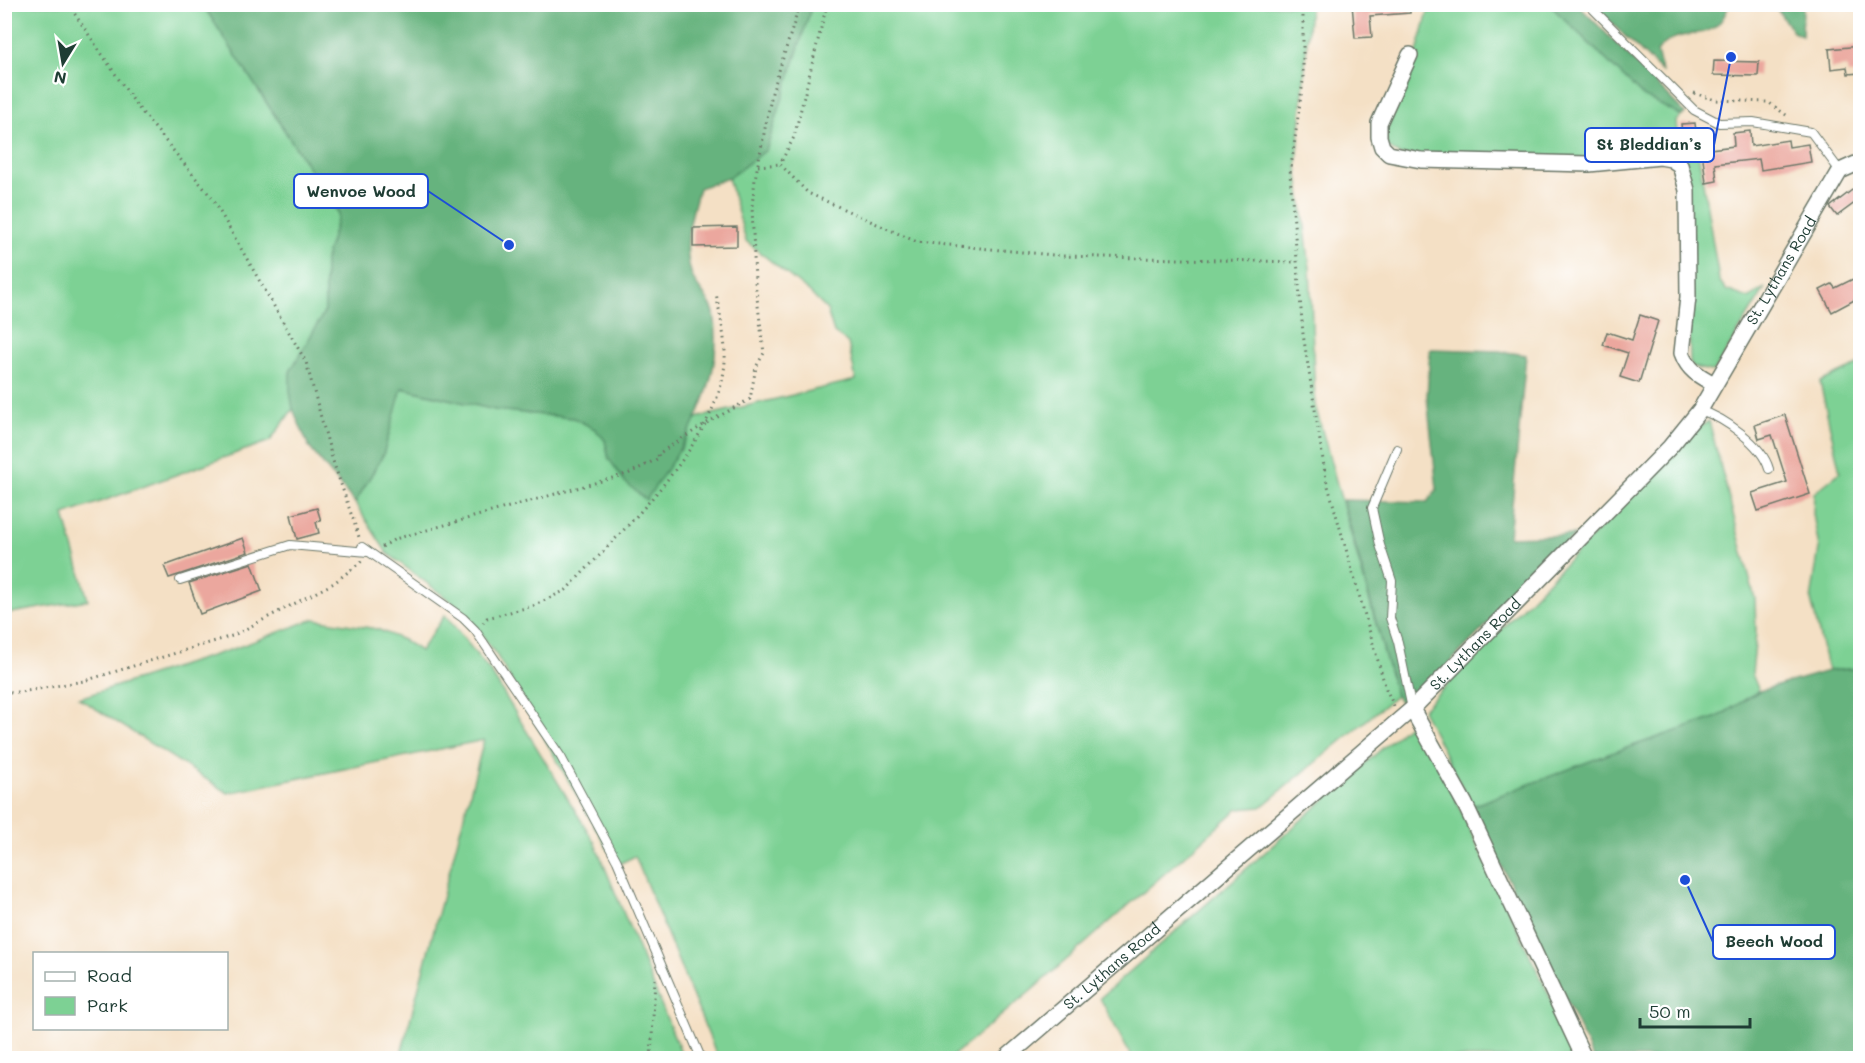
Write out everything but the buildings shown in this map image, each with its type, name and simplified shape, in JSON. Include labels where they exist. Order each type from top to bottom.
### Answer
[{"type":"street","points":[[1410,56],[1379,123],[1382,147],[1389,154],[1421,160],[1589,164],[1660,158],[1671,159],[1680,165],[1688,190],[1689,261],[1682,353],[1686,364],[1696,374],[1714,384]]},
{"type":"street","points":[[1840,171],[1860,162]]},
{"type":"street","name":"St. Lythans Road","points":[[1006,1059],[1412,709],[1670,447],[1700,410],[1840,171]]},
{"type":"street","points":[[1412,709],[1465,804],[1584,1059]]},
{"type":"lane","points":[[1588,4],[1694,110],[1719,123],[1753,122],[1811,132],[1840,171]]},
{"type":"lane","points":[[1700,410],[1718,416],[1731,426],[1759,451],[1769,469]]},
{"type":"lane","points":[[1397,449],[1372,508],[1380,545],[1392,581],[1390,618],[1398,642],[1412,709]]},
{"type":"lane","points":[[180,580],[290,545],[371,553]]},
{"type":"lane","points":[[362,547],[463,618],[475,630],[561,757],[617,861],[701,1059]]},
{"type":"path","points":[[68,4],[137,106],[212,198],[306,362],[332,458],[362,547]]},
{"type":"path","points":[[4,692],[84,681],[232,636],[334,583],[371,553],[395,539],[630,473],[659,458],[658,454],[750,399],[756,368],[764,353],[755,282],[752,207],[757,166],[772,93],[800,4]]},
{"type":"path","points":[[780,164],[794,136],[827,4]]},
{"type":"path","points":[[1303,4],[1303,81],[1290,174],[1303,334],[1326,479],[1386,690],[1400,720]]},
{"type":"path","points":[[1669,85],[1715,100],[1768,102],[1811,132]]},
{"type":"path","points":[[757,166],[780,164]]},
{"type":"path","points":[[780,164],[808,193],[917,242],[1064,256],[1298,262]]},
{"type":"path","points":[[475,630],[487,618],[533,606],[566,590],[650,502],[705,424],[721,383],[725,361],[716,293]]},
{"type":"path","points":[[651,1059],[656,972]]},
{"type":"green space","points":[[5,5],[203,5],[339,214],[325,260],[325,311],[290,372],[293,409],[270,441],[64,515],[88,600],[5,614]]},
{"type":"green space","points":[[203,5],[812,5],[766,150],[728,178],[699,188],[688,233],[688,256],[693,278],[714,313],[716,339],[714,364],[699,412],[674,458],[646,500],[625,482],[609,459],[605,440],[595,429],[574,418],[495,410],[402,388],[383,455],[355,503],[309,447],[293,409],[290,391],[290,372],[325,311],[325,260],[339,214]]},
{"type":"green space","points":[[812,5],[1310,5],[1297,166],[1310,268],[1315,405],[1396,696],[1261,807],[1238,809],[1031,991],[950,1058],[718,1058],[635,856],[617,865],[497,656],[465,612],[387,553],[355,503],[383,455],[401,388],[495,410],[574,418],[595,429],[605,440],[609,460],[680,451],[696,418],[856,380],[848,343],[834,333],[827,310],[809,292],[746,241],[728,178],[766,150]]},
{"type":"green space","points":[[1430,5],[1550,5],[1643,96],[1682,116],[1676,121],[1679,154],[1698,152],[1719,280],[1726,290],[1748,298],[1765,288],[1714,372],[1693,367],[1690,362],[1686,167],[1679,155],[1660,153],[1606,161],[1400,155],[1388,147],[1383,126],[1418,49]]},
{"type":"green space","points":[[1550,5],[1578,5],[1685,113],[1682,116],[1643,96]]},
{"type":"green space","points":[[1593,5],[1729,5],[1722,19],[1714,27],[1706,32],[1676,38],[1666,43],[1657,52],[1662,72]]},
{"type":"green space","points":[[1774,5],[1803,5],[1802,36],[1793,32]]},
{"type":"green space","points":[[1430,349],[1499,351],[1526,355],[1509,537],[1575,535],[1405,708],[1396,696],[1343,500],[1427,502],[1437,489],[1427,397]]},
{"type":"green space","points":[[1860,364],[1860,668],[1828,671],[1811,600],[1819,548],[1813,514],[1814,493],[1840,472],[1820,382]]},
{"type":"green space","points":[[1709,421],[1755,599],[1756,633],[1752,674],[1759,691],[1718,717],[1609,754],[1472,806],[1422,710],[1698,428]]},
{"type":"green space","points":[[445,615],[490,671],[595,843],[683,1058],[400,1058],[484,740],[228,793],[79,698],[233,649],[314,619],[377,629],[403,640],[420,651]]},
{"type":"green space","points":[[1860,668],[1860,1058],[1593,1058],[1472,806],[1609,754],[1718,717],[1759,691],[1828,671]]},
{"type":"green space","points":[[1411,723],[1443,773],[1579,1058],[1132,1058],[1100,998]]},
{"type":"place","name":"St Bleddian’s","points":[[1731,57]]},
{"type":"place","name":"Wenvoe Wood","points":[[509,245]]},
{"type":"place","name":"Beech Wood","points":[[1685,880]]}]
